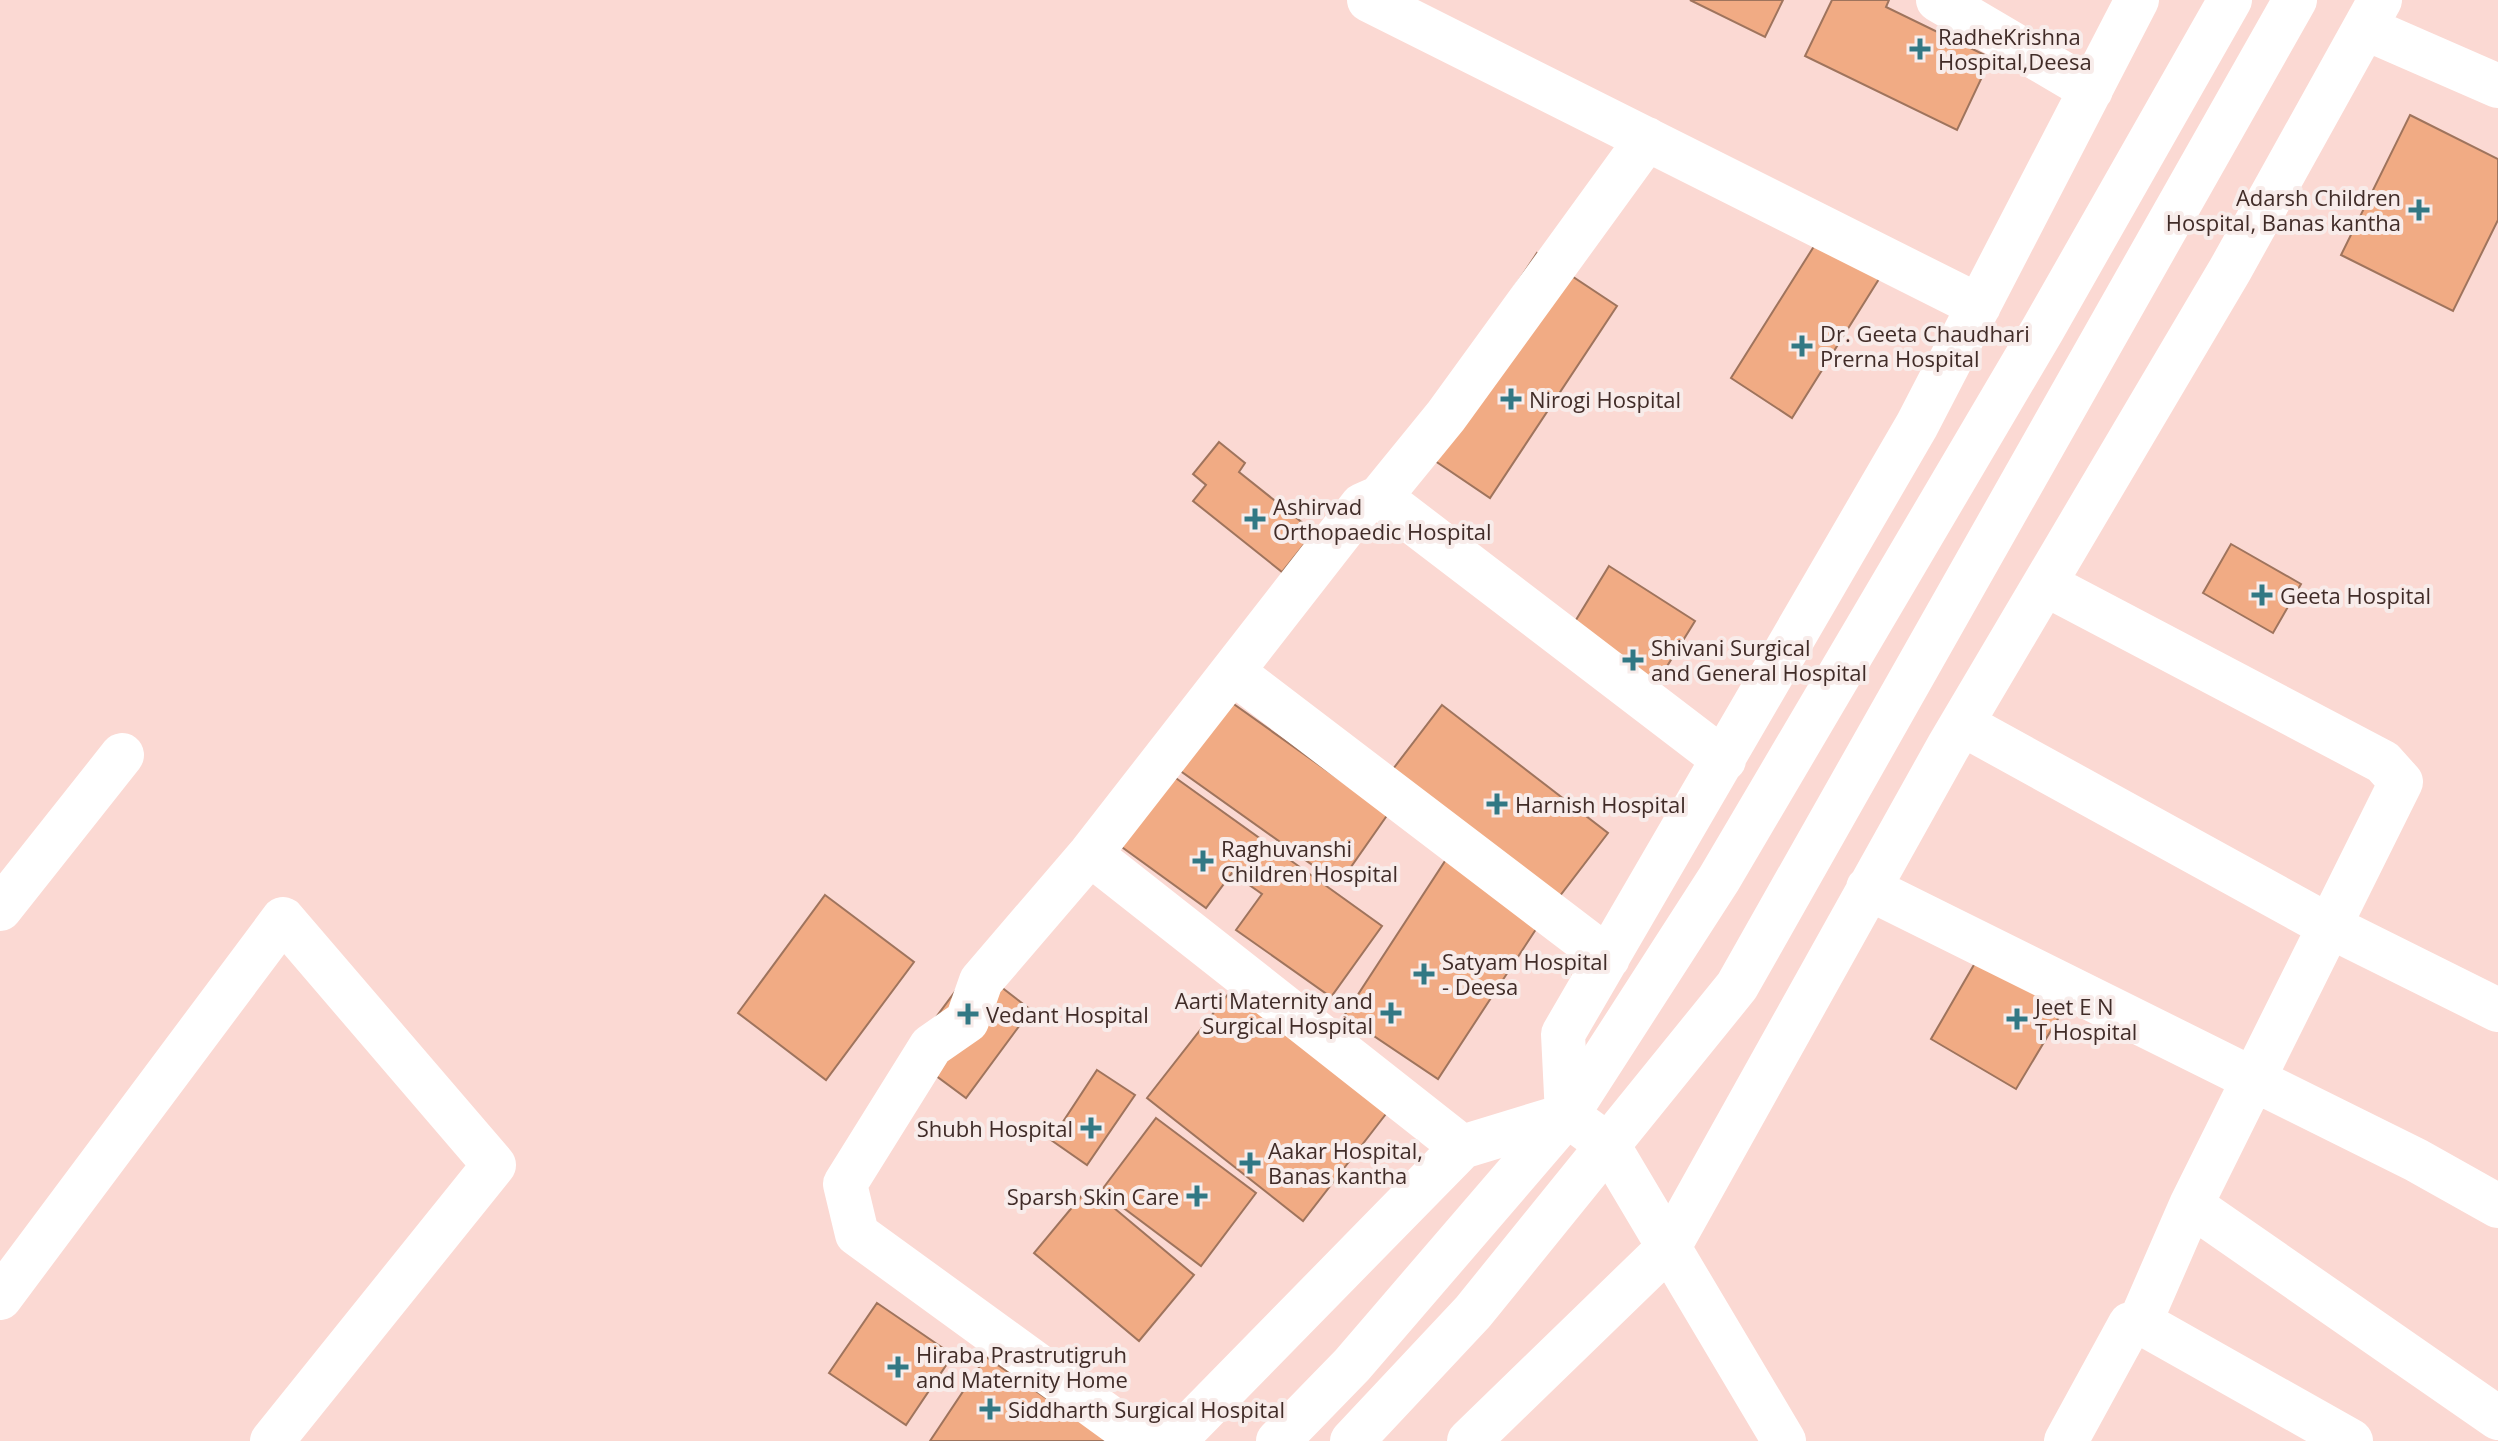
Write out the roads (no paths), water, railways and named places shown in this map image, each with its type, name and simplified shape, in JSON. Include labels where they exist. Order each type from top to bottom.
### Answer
[{"type":"main road","points":[[1938,0],[2091,90]]},
{"type":"main road","points":[[1567,1115],[1563,1034],[1917,425],[2137,0]]},
{"type":"main road","points":[[1278,1441],[1352,1365],[1567,1115],[1728,865],[2043,329],[2230,0]]},
{"type":"main road","points":[[1352,1441],[1473,1312],[1737,986],[2295,0]]},
{"type":"main road","points":[[1386,4],[1979,306]]},
{"type":"main road","points":[[1469,1441],[1669,1247],[1868,888],[2230,270],[2372,14],[2498,86]]},
{"type":"main road","points":[[1142,1441],[857,1234],[845,1184],[931,1046],[967,1021],[981,981],[1090,854],[1362,505],[1380,497],[1446,416],[1647,139]]},
{"type":"main road","points":[[1380,497],[1724,760]]},
{"type":"main road","points":[[2045,584],[2383,762],[2401,782],[2191,1205],[2140,1322]]},
{"type":"main road","points":[[1234,673],[1608,958]]},
{"type":"main road","points":[[1962,724],[2329,926],[2498,1010]]},
{"type":"main road","points":[[0,909],[122,755]]},
{"type":"main road","points":[[1090,854],[1462,1147]]},
{"type":"main road","points":[[1868,888],[2416,1160],[2498,1206]]},
{"type":"main road","points":[[0,1298],[283,919],[494,1165],[272,1441]]},
{"type":"main road","points":[[1567,1115],[1608,1145],[1784,1441]]},
{"type":"main road","points":[[1174,1441],[1462,1147],[1567,1115]]},
{"type":"main road","points":[[2191,1205],[2498,1418]]},
{"type":"main road","points":[[2066,1441],[2130,1324],[2140,1322],[2351,1441]]},
{"type":"place","name":"RadheKrishna Hospital,Deesa","points":[[1920,49]]},
{"type":"place","name":"Adarsh Children Hospital, Banas kantha","points":[[2419,210]]},
{"type":"place","name":"Dr. Geeta Chaudhari Prerna Hospital","points":[[1802,346]]},
{"type":"place","name":"Nirogi Hospital","points":[[1511,399]]},
{"type":"place","name":"Ashirvad Orthopaedic Hospital","points":[[1255,519]]},
{"type":"place","name":"Geeta Hospital","points":[[2262,595]]},
{"type":"place","name":"Shivani Surgical and General Hospital","points":[[1633,660]]},
{"type":"place","name":"Harnish Hospital","points":[[1497,804]]},
{"type":"place","name":"Raghuvanshi Children Hospital","points":[[1203,861]]},
{"type":"place","name":"Satyam Hospital - Deesa","points":[[1424,974]]},
{"type":"place","name":"Aarti Maternity and Surgical Hospital","points":[[1391,1013]]},
{"type":"place","name":"Vedant Hospital","points":[[968,1014]]},
{"type":"place","name":"Jeet E N T Hospital","points":[[2017,1019]]},
{"type":"place","name":"Shubh Hospital","points":[[1091,1128]]},
{"type":"place","name":"Aakar Hospital, Banas kantha","points":[[1250,1163]]},
{"type":"place","name":"Sparsh Skin Care","points":[[1197,1196]]},
{"type":"place","name":"Hiraba Prastrutigruh and Maternity Home","points":[[898,1367]]},
{"type":"place","name":"Siddharth Surgical Hospital","points":[[990,1409]]}]
